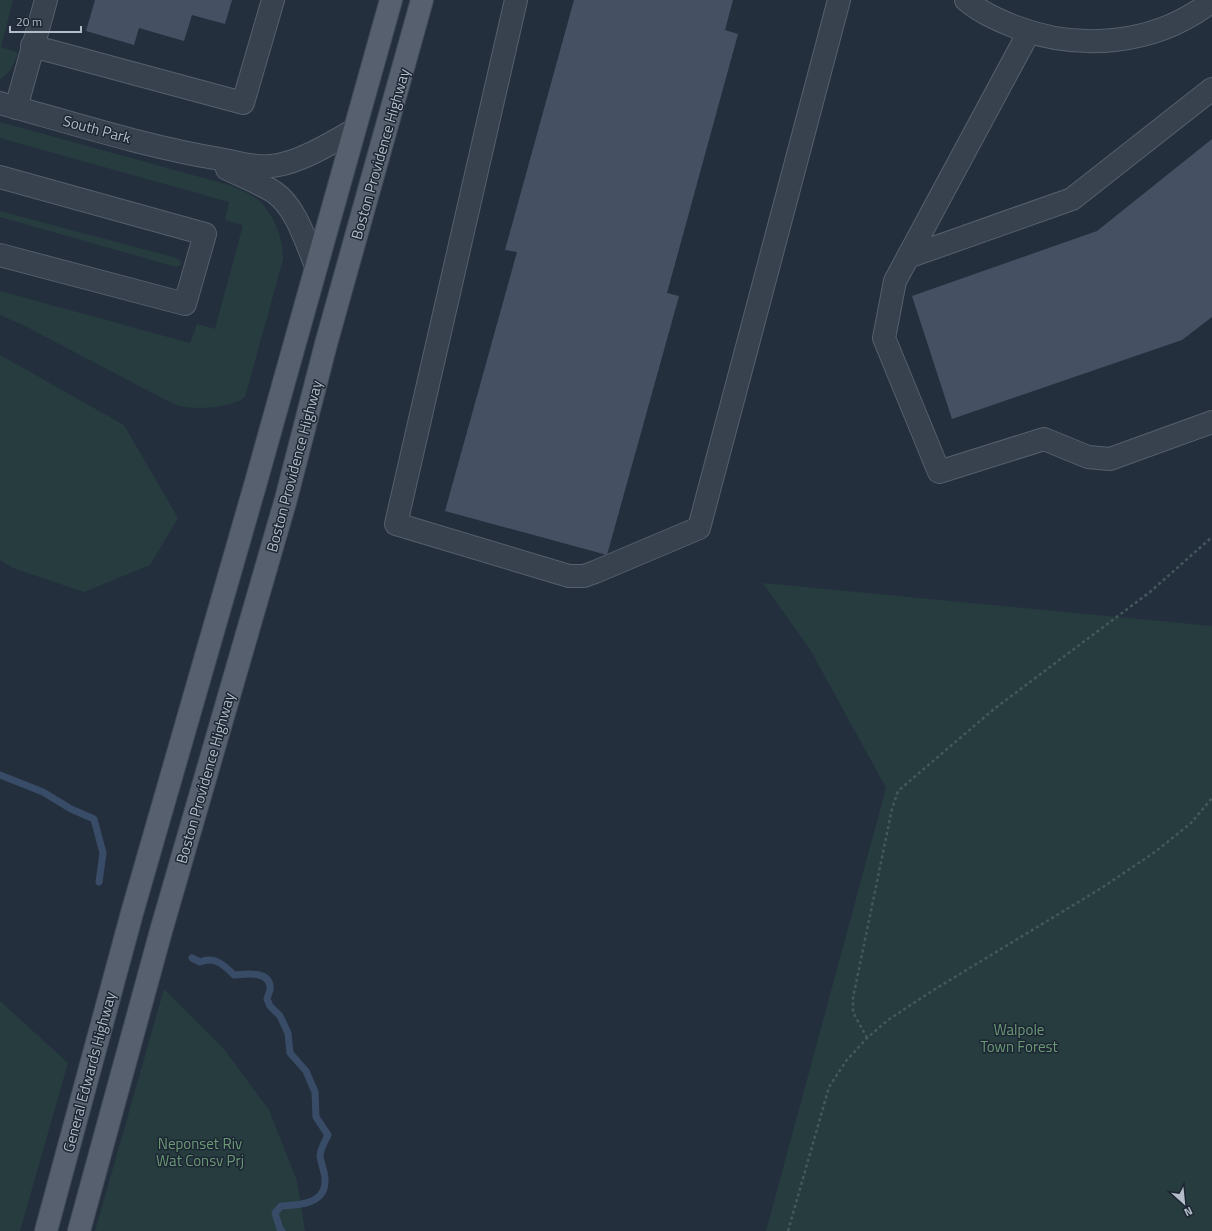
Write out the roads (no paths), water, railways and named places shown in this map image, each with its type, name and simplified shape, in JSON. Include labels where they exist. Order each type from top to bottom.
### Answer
[{"type":"main road","name":"Boston Providence Highway","points":[[132,912],[391,0]]},
{"type":"main road","name":"Boston Providence Highway","points":[[79,1231],[161,931],[286,499],[326,344],[422,0]]},
{"type":"main road","name":"General Edwards Highway","points":[[46,1231],[132,912]]},
{"type":"street","points":[[8,106],[32,46],[46,0]]},
{"type":"street","points":[[32,46],[243,103],[273,0]]},
{"type":"street","points":[[516,0],[396,524],[569,576],[584,576],[595,572],[699,528],[839,0]]},
{"type":"street","points":[[966,0],[987,15],[1029,32],[1072,40],[1102,41],[1132,38],[1160,29],[1188,17],[1212,1]]},
{"type":"street","points":[[1029,32],[895,281],[884,338],[939,472],[1044,439],[1088,457],[1110,459],[1212,422]]},
{"type":"street","points":[[908,257],[1072,198],[1212,89]]},
{"type":"street","name":"South Park","points":[[8,106],[194,155],[252,166],[272,166],[323,148],[354,130]]},
{"type":"street","name":"South Park","points":[[194,155],[238,174],[274,193],[286,205],[295,219],[316,266]]},
{"type":"street","points":[[0,177],[205,234],[185,304],[0,255]]},
{"type":"waterway","points":[[0,775],[43,792],[71,809],[94,819],[103,853],[99,882]]},
{"type":"waterway","points":[[192,958],[200,962],[205,960],[219,962],[234,975],[251,974],[263,976],[267,979],[270,984],[267,999],[270,1006],[280,1016],[288,1033],[290,1053],[306,1071],[315,1092],[316,1117],[328,1135],[320,1154],[325,1177],[324,1188],[321,1194],[310,1202],[281,1206],[275,1213],[282,1231]]},
{"type":"park label","name":"Walpole Town Forest","points":[[1019,1038]]},
{"type":"park label","name":"Neponset Riv Wat Consv Prj","points":[[200,1152]]}]
